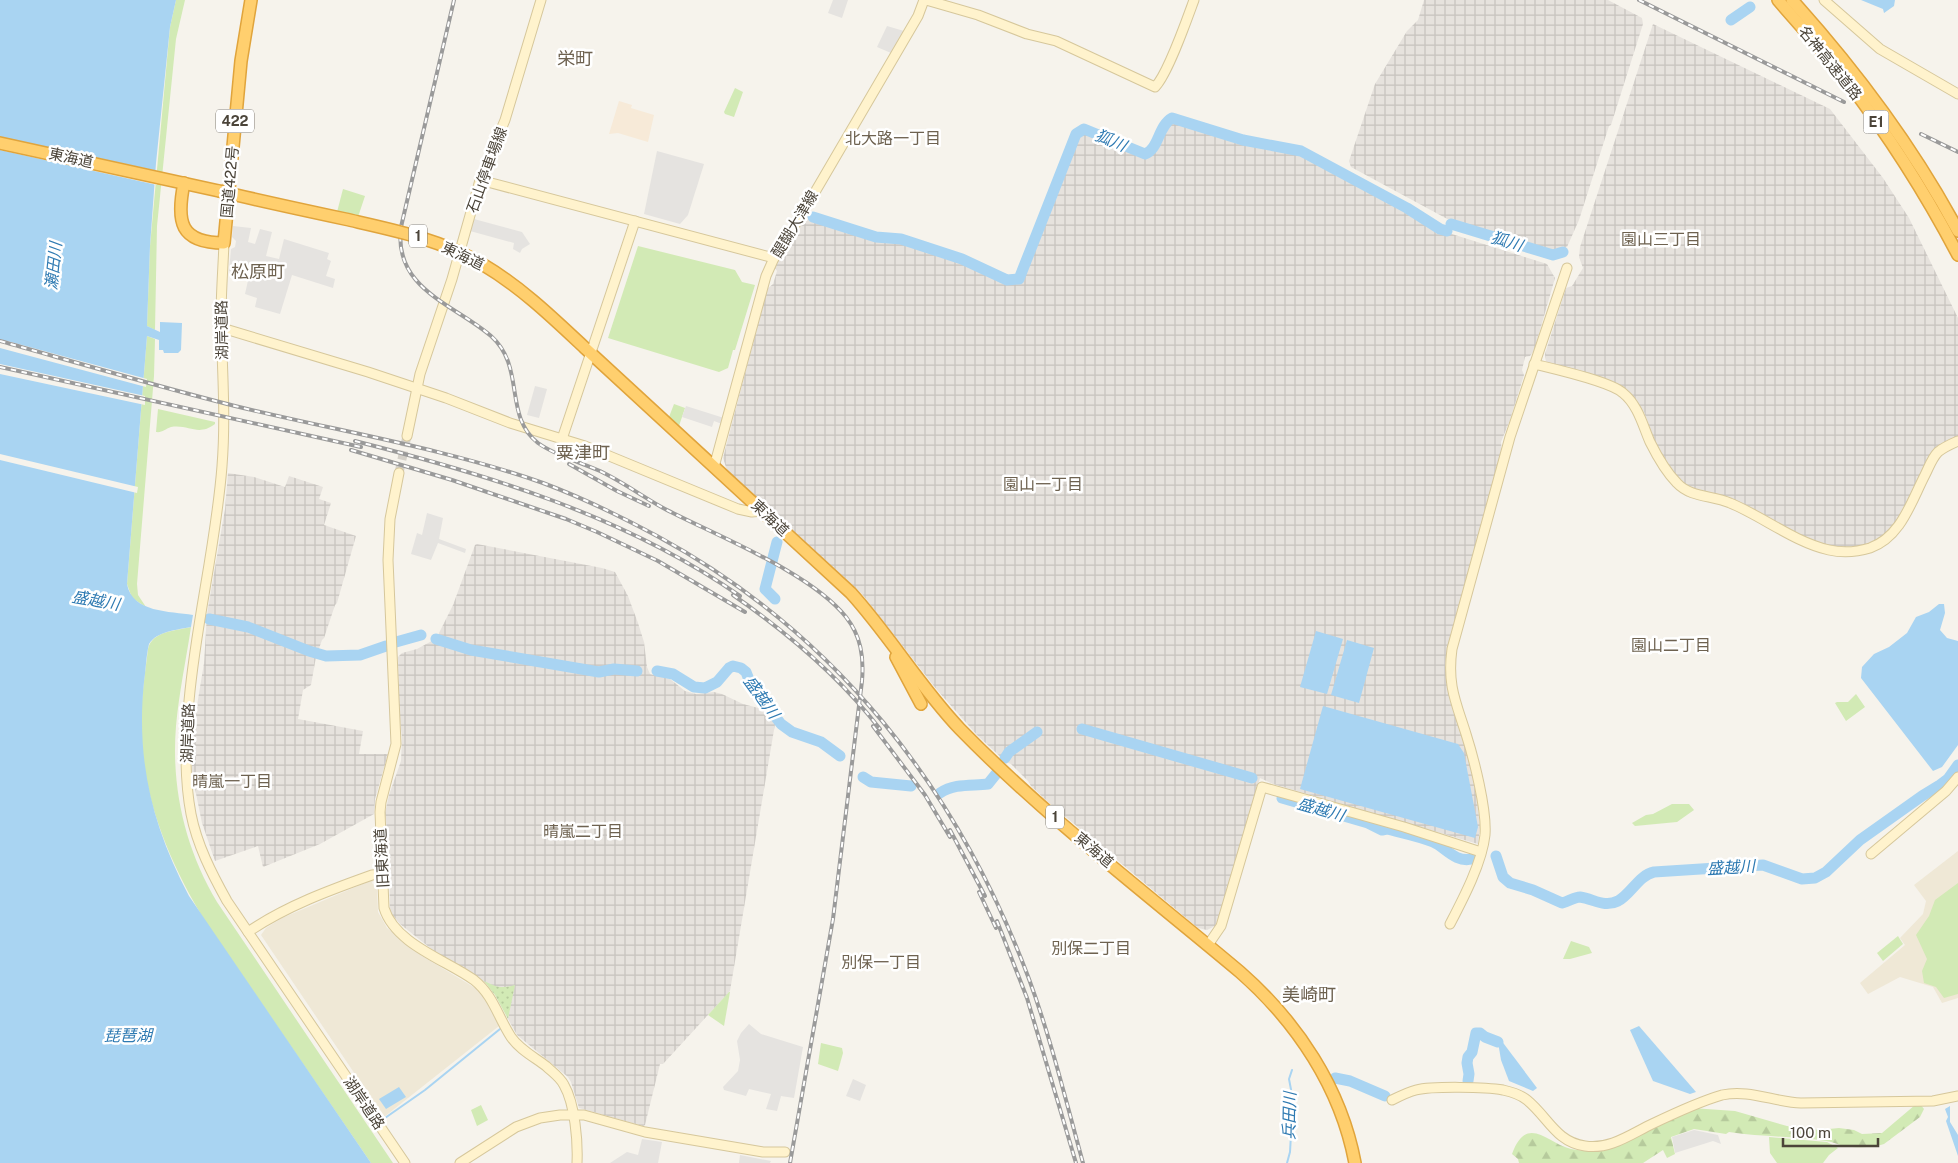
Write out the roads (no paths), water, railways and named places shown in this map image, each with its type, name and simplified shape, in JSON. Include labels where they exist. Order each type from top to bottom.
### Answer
[{"type":"highway","name":"国道422号","points":[[224,243],[240,68],[251,0]]},
{"type":"highway","name":"名神高速道路","points":[[1778,0],[1846,80],[1880,126],[1907,166],[1958,255]]},
{"type":"highway","name":"名神高速道路","points":[[1792,0],[1821,32],[1885,115],[1916,160],[1958,232]]},
{"type":"highway","name":"東海道","points":[[0,143],[406,233],[455,250],[511,283],[535,302],[851,594],[959,727],[1044,808],[1260,990],[1286,1018],[1301,1038],[1332,1092],[1348,1135],[1355,1163]]},
{"type":"highway","points":[[184,183],[180,209],[183,228],[192,237],[215,243],[224,243]]},
{"type":"highway","points":[[891,643],[898,663],[921,704]]},
{"type":"highway","points":[[916,674],[921,704]]},
{"type":"highway","points":[[921,704],[924,695],[931,694]]},
{"type":"street","name":"石山停車場線","points":[[417,388],[455,268],[480,180],[505,120],[541,0]]},
{"type":"street","name":"醍醐大津線","points":[[714,467],[766,276],[774,258],[808,204],[918,16],[925,0],[978,15],[1033,36],[1056,41],[1155,87],[1161,79],[1194,0]]},
{"type":"street","points":[[1824,0],[1880,49],[1958,94]]},
{"type":"street","points":[[480,180],[774,258]]},
{"type":"street","points":[[562,439],[588,351],[635,222]]},
{"type":"street","name":"湖岸道路","points":[[224,243],[221,293],[224,420],[222,468],[190,683],[185,744],[186,782],[191,815],[207,861],[224,894],[404,1163]]},
{"type":"street","points":[[1450,924],[1481,852],[1485,835],[1484,818],[1473,758],[1454,698],[1450,667],[1454,640],[1498,479],[1534,364],[1567,268]]},
{"type":"street","points":[[222,328],[417,388],[510,423],[594,450],[738,509],[752,512],[762,511]]},
{"type":"street","points":[[1534,364],[1610,386],[1623,393],[1634,406],[1662,463],[1682,488],[1697,495],[1728,502],[1811,544],[1828,550],[1848,552],[1862,550],[1874,546],[1891,535],[1903,519],[1935,455],[1958,441]]},
{"type":"street","points":[[407,436],[417,388]]},
{"type":"street","name":"旧東海道","points":[[399,473],[392,504],[389,531],[390,630],[393,650],[396,744],[381,802],[380,820],[384,908],[389,920],[418,946],[473,979],[484,990],[512,1038],[560,1080],[569,1097],[573,1115],[577,1163]]},
{"type":"street","points":[[1871,854],[1946,791],[1958,778]]},
{"type":"street","points":[[1208,945],[1221,926],[1262,787],[1404,826],[1481,852]]},
{"type":"street","points":[[248,932],[295,905],[367,877],[383,874]]},
{"type":"street","points":[[1392,1100],[1410,1092],[1426,1088],[1502,1090],[1518,1094],[1527,1100],[1554,1131],[1568,1142],[1598,1147],[1613,1143],[1694,1105],[1732,1094],[1747,1093],[1801,1104],[1933,1100],[1958,1096]]},
{"type":"street","points":[[460,1163],[516,1127],[548,1116],[573,1115],[584,1115],[645,1132],[759,1151],[785,1152]]},
{"type":"water","points":[[0,0],[176,0],[170,27],[156,163],[147,326],[160,332],[160,322],[182,323],[181,350],[178,353],[164,353],[163,350],[159,350],[159,340],[147,336],[127,584],[130,593],[136,601],[144,605],[153,609],[193,615],[191,627],[157,636],[149,644],[142,711],[142,739],[145,766],[156,818],[176,870],[189,896],[371,1163],[0,1163]]},
{"type":"water","points":[[1861,0],[1895,0],[1894,6],[1884,13],[1883,9]]},
{"type":"water","points":[[1939,604],[1944,604],[1945,613],[1940,630],[1947,638],[1958,641],[1958,745],[1942,767],[1933,771],[1861,678],[1862,667],[1874,654],[1889,647],[1907,633],[1916,617],[1929,612]]},
{"type":"water","points":[[1316,631],[1343,639],[1327,694],[1300,687]]},
{"type":"water","points":[[1347,640],[1374,648],[1359,703],[1331,695]]},
{"type":"water","points":[[1323,706],[1458,744],[1464,753],[1478,827],[1475,838],[1300,789]]},
{"type":"water","points":[[1639,1026],[1696,1092],[1690,1094],[1653,1081],[1630,1030]]},
{"type":"water","points":[[1501,1040],[1537,1088],[1533,1091],[1509,1081],[1501,1060],[1498,1042]]},
{"type":"water","points":[[399,1087],[406,1097],[386,1109],[379,1099]]},
{"type":"water","points":[[1950,1106],[1950,1122],[1958,1135],[1958,1156],[1946,1121],[1948,1117],[1945,1109]]},
{"type":"waterway","name":"狐川","points":[[1731,20],[1750,7]]},
{"type":"waterway","name":"狐川","points":[[813,217],[876,237],[901,239],[962,259],[1007,280],[1019,279],[1076,134],[1084,129],[1145,154],[1150,151],[1164,126],[1172,118],[1243,140],[1301,151],[1407,208],[1440,229],[1447,231]]},
{"type":"waterway","name":"狐川","points":[[1451,224],[1553,255],[1563,252]]},
{"type":"waterway","name":"狐川","points":[[775,599],[765,589],[777,542]]},
{"type":"waterway","name":"盛越川","points":[[209,619],[248,627],[326,656],[360,655],[386,646]]},
{"type":"waterway","name":"盛越川","points":[[396,642],[421,635]]},
{"type":"waterway","name":"盛越川","points":[[436,639],[471,650],[599,672],[614,669],[637,671]]},
{"type":"waterway","name":"盛越川","points":[[657,671],[673,674],[694,687],[705,688],[717,682],[729,668],[733,666],[741,668],[746,672],[751,685],[781,724],[792,732],[821,742],[840,756]]},
{"type":"waterway","name":"盛越川","points":[[1082,729],[1252,778]]},
{"type":"waterway","name":"盛越川","points":[[1005,758],[1009,752],[1037,732]]},
{"type":"waterway","name":"盛越川","points":[[1496,856],[1503,877],[1510,883],[1533,890],[1562,903],[1580,897],[1608,904],[1613,903],[1623,898],[1639,881],[1654,872],[1763,865],[1802,879],[1815,878],[1826,872],[1860,840],[1948,779],[1958,765]]},
{"type":"waterway","name":"盛越川","points":[[940,793],[958,786],[988,784],[996,774]]},
{"type":"waterway","name":"盛越川","points":[[863,777],[871,782],[911,786]]},
{"type":"waterway","name":"盛越川","points":[[1282,798],[1368,823],[1382,830],[1387,829],[1422,838],[1437,844],[1455,857],[1466,860],[1472,859]]},
{"type":"waterway","points":[[385,1118],[425,1090],[500,1029]]},
{"type":"waterway","name":"兵田川","points":[[1468,1081],[1467,1063],[1468,1057],[1472,1052],[1476,1033],[1480,1033],[1498,1042]]},
{"type":"waterway","name":"兵田川","points":[[1287,1163],[1290,1152],[1293,1100],[1289,1079],[1292,1070]]},
{"type":"waterway","name":"兵田川","points":[[1335,1078],[1350,1081],[1385,1096]]},
{"type":"tunnel","points":[[399,473],[407,436]]},
{"type":"railway","points":[[454,0],[401,227],[401,248],[406,266],[429,293],[491,336],[502,348],[512,376],[521,419],[527,432],[538,443],[560,455],[608,475],[665,509],[787,570],[830,601],[846,617],[858,639],[862,655],[862,681],[833,919],[790,1163]]},
{"type":"railway","points":[[1639,0],[1844,102]]},
{"type":"railway","points":[[1921,134],[1958,152]]},
{"type":"railway","points":[[0,341],[205,398],[429,450],[543,483],[629,521],[657,536],[721,575],[781,619],[835,669],[884,723],[927,781],[966,843],[1000,909],[1029,979],[1051,1047],[1083,1163]]},
{"type":"railway","points":[[0,367],[361,447]]},
{"type":"railway","points":[[355,441],[456,468],[555,501],[650,543],[696,568],[740,596]]},
{"type":"railway","points":[[351,450],[452,480],[566,519],[658,561],[745,612]]},
{"type":"railway","points":[[569,464],[617,491],[649,506]]},
{"type":"railway","points":[[733,595],[812,656],[847,691],[880,729]]},
{"type":"railway","points":[[873,726],[925,795],[950,837]]},
{"type":"railway","points":[[950,830],[985,896]]},
{"type":"railway","points":[[979,892],[996,928]]},
{"type":"railway","points":[[997,921],[1027,998],[1076,1163]]},
{"type":"district","name":"栄町","points":[[575,59]]},
{"type":"district","name":"北大路一丁目","points":[[893,138]]},
{"type":"district","name":"園山三丁目","points":[[1661,239]]},
{"type":"district","name":"松原町","points":[[258,272]]},
{"type":"district","name":"粟津町","points":[[583,453]]},
{"type":"district","name":"園山一丁目","points":[[1043,484]]},
{"type":"district","name":"園山二丁目","points":[[1671,645]]},
{"type":"district","name":"晴嵐一丁目","points":[[232,781]]},
{"type":"district","name":"晴嵐二丁目","points":[[583,831]]},
{"type":"district","name":"別保二丁目","points":[[1091,948]]},
{"type":"district","name":"別保一丁目","points":[[881,962]]},
{"type":"district","name":"美崎町","points":[[1309,995]]},
{"type":"water label","name":"瀬田川","points":[[53,266]]},
{"type":"water label","name":"琵琶湖","points":[[128,1035]]}]
